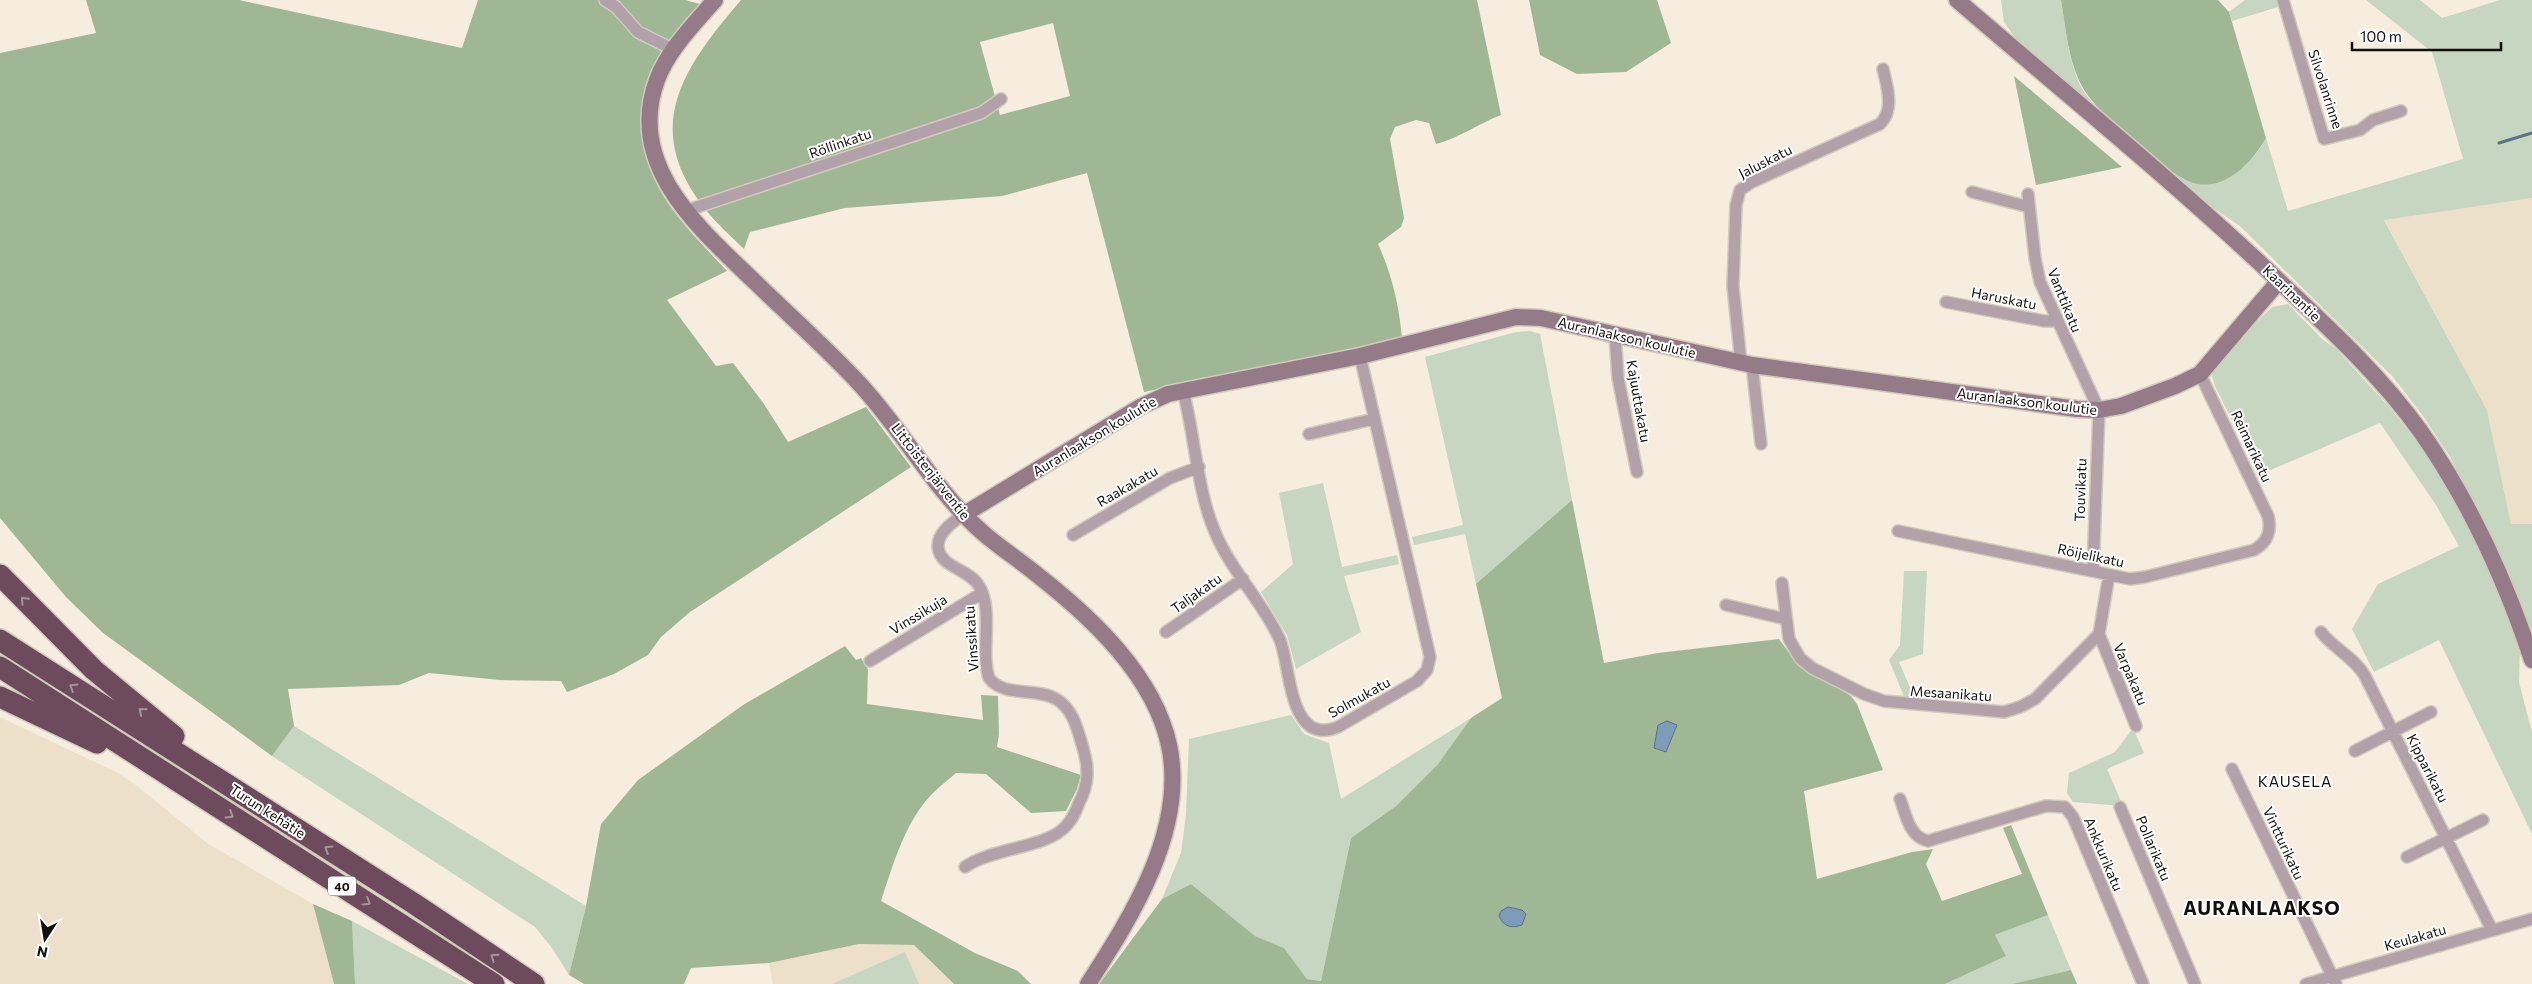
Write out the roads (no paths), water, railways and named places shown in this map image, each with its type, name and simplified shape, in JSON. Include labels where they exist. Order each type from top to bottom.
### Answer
[{"type":"highway","points":[[0,574],[48,625],[130,702],[291,826]]},
{"type":"highway","name":"Turun kehätie","points":[[0,640],[413,903],[534,984]]},
{"type":"highway","name":"Turun kehätie","points":[[0,667],[494,984]]},
{"type":"highway","points":[[0,697],[189,788]]},
{"type":"street","points":[[605,0],[616,7],[638,32],[674,50]]},
{"type":"street","name":"Littoistenjärventie","points":[[714,0],[674,50],[663,68],[651,105],[651,134],[661,172],[674,197],[701,232],[859,383],[910,445],[941,489],[964,515],[1008,554],[1058,591],[1102,632],[1136,675],[1165,732],[1170,748],[1171,784],[1169,808],[1161,845],[1141,896],[1088,984]]},
{"type":"street","name":"Kaarinantie","points":[[1957,0],[2246,250],[2343,342],[2395,398],[2442,464],[2485,541],[2509,596],[2532,660]]},
{"type":"street","name":"Silvolanrinne","points":[[2283,0],[2324,139],[2360,130],[2372,120],[2401,111]]},
{"type":"street","name":"Jaluskatu","points":[[1746,364],[1733,286],[1736,205],[1740,190],[1752,182],[1880,124],[1886,115],[1889,104],[1883,68]]},
{"type":"street","name":"Röllinkatu","points":[[685,211],[980,113],[1001,99]]},
{"type":"street","points":[[1972,192],[2029,207]]},
{"type":"street","name":"Vanttikatu","points":[[2028,194],[2037,270],[2056,321],[2099,410]]},
{"type":"street","name":"Auranlaakson koulutie","points":[[964,515],[1149,402],[1183,391],[1360,356],[1524,316],[1746,364],[2077,409],[2099,410],[2139,399],[2175,386],[2200,374],[2279,281]]},
{"type":"street","name":"Haruskatu","points":[[1946,302],[2044,321],[2056,321]]},
{"type":"street","name":"Kajuuttakatu","points":[[1615,335],[1617,368],[1637,472]]},
{"type":"street","name":"Solmukatu","points":[[1183,391],[1214,530],[1280,641],[1295,702],[1305,721],[1313,728],[1328,730],[1338,727],[1417,681],[1424,674],[1430,661],[1429,647],[1360,356]]},
{"type":"street","points":[[1746,364],[1761,444]]},
{"type":"street","name":"Reimarikatu","points":[[2200,374],[2266,511],[2269,522],[2269,534]]},
{"type":"street","name":"Touvikatu","points":[[2093,571],[2099,410]]},
{"type":"street","points":[[1309,434],[1374,419]]},
{"type":"street","name":"Raakakatu","points":[[1072,535],[1170,478],[1199,467]]},
{"type":"street","name":"Vinssikatu","points":[[964,515],[945,530],[939,540],[938,549],[944,560],[978,583],[982,593],[985,605],[986,661],[989,678],[1001,688],[1041,694],[1062,703],[1071,715],[1077,730],[1086,757],[1088,776],[1084,795],[1070,821],[1062,830],[1050,837],[978,859],[965,867]]},
{"type":"street","name":"Röijelikatu","points":[[1898,531],[2109,575],[2137,578],[2242,554],[2259,548],[2269,534]]},
{"type":"street","points":[[2099,634],[2109,575]]},
{"type":"street","name":"Taljakatu","points":[[1166,632],[1243,579]]},
{"type":"street","name":"Mesaanikatu","points":[[1782,583],[1789,640],[1800,658],[1819,672],[1864,694],[1894,703],[1988,711],[2012,710],[2035,699],[2099,634]]},
{"type":"street","name":"Vinssikuja","points":[[870,660],[982,593]]},
{"type":"street","points":[[1726,605],[1786,619]]},
{"type":"street","name":"Kipparikatu","points":[[2321,632],[2361,670],[2492,930]]},
{"type":"street","name":"Varpakatu","points":[[2099,634],[2136,726]]},
{"type":"street","points":[[2354,750],[2431,712]]},
{"type":"street","name":"Vintturikatu","points":[[2232,769],[2334,980]]},
{"type":"street","name":"Ankkurikatu","points":[[1900,799],[1914,834],[1928,841],[2046,806],[2065,807],[2072,817],[2143,984]]},
{"type":"street","name":"Pollarikatu","points":[[2120,807],[2195,984]]},
{"type":"street","points":[[2407,857],[2483,820]]},
{"type":"street","name":"Keulakatu","points":[[2306,984],[2334,980],[2532,919]]},
{"type":"water","points":[[1667,721],[1677,725],[1666,752],[1654,748],[1658,725]]},
{"type":"water","points":[[1508,907],[1522,910],[1526,914],[1522,925],[1511,927],[1503,922],[1499,916],[1501,911]]},
{"type":"waterway","points":[[2499,143],[2532,133]]},
{"type":"district","name":"KAUSELA","points":[[2295,781]]},
{"type":"district","name":"AURANLAAKSO","points":[[2262,907]]}]
